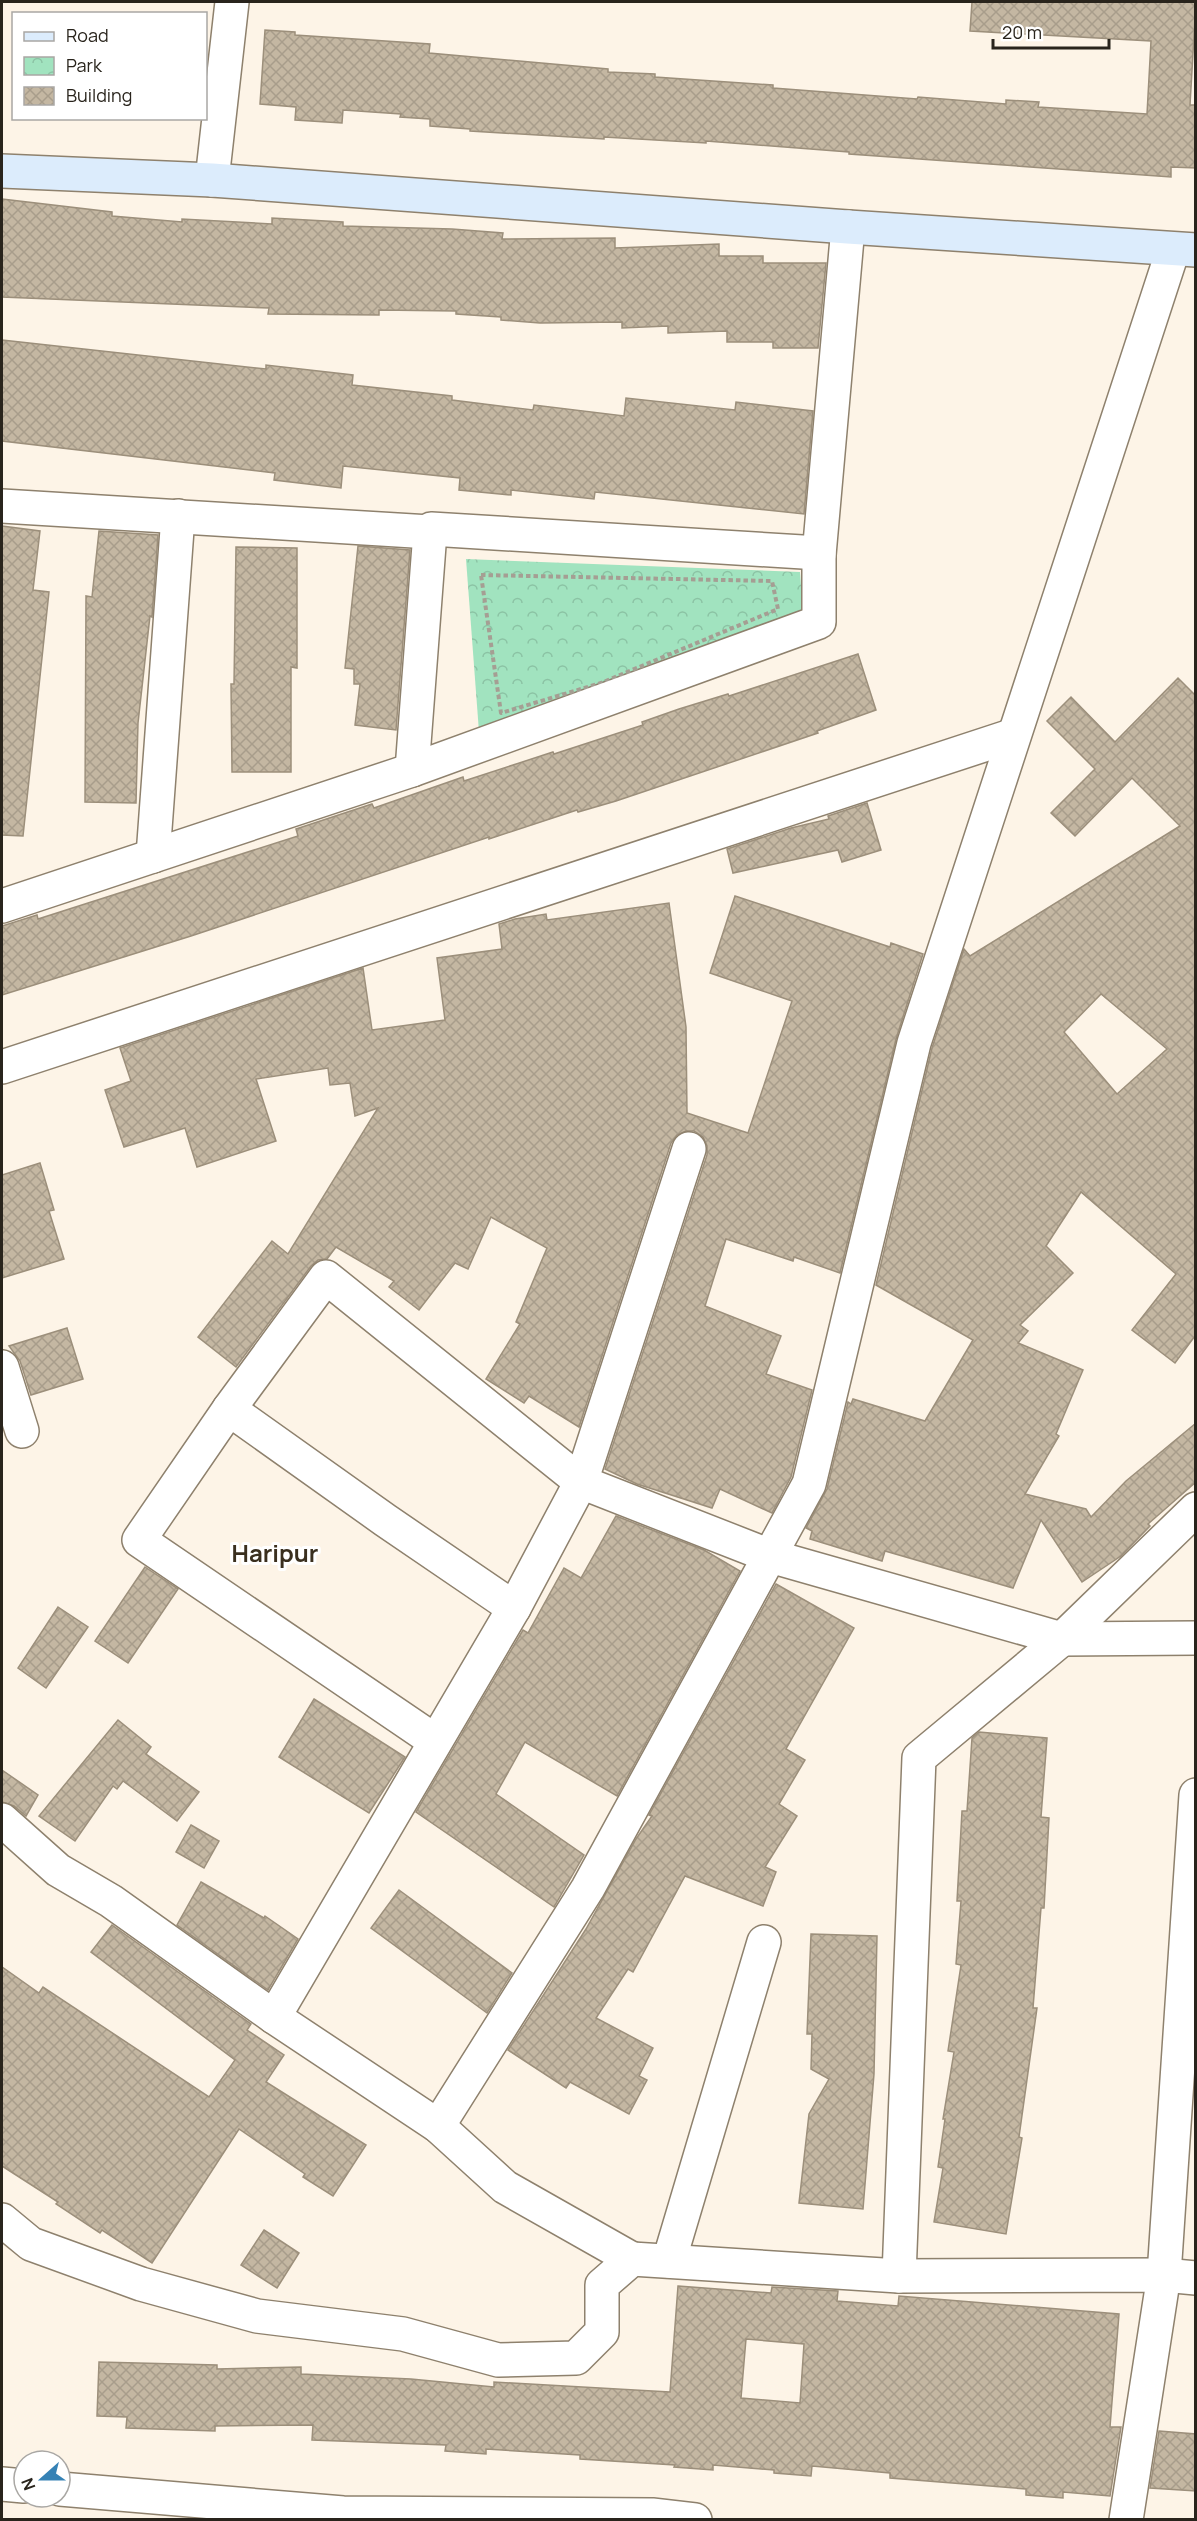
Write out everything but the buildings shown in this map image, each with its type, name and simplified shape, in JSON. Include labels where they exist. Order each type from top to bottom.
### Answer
[{"type":"street","points":[[212,180],[232,2]]},
{"type":"street","points":[[2,171],[212,180],[1184,250],[1014,735],[914,1043],[809,1484],[588,1888],[438,2126]]},
{"type":"street","points":[[2,906],[412,770],[819,622],[819,555],[848,227]]},
{"type":"street","points":[[2,506],[430,532],[431,529],[819,553],[819,555]]},
{"type":"street","points":[[153,856],[178,516]]},
{"type":"street","points":[[412,770],[430,532]]},
{"type":"street","points":[[2,1066],[1014,735]]},
{"type":"street","points":[[274,2017],[514,1608],[581,1482],[689,1149]]},
{"type":"street","points":[[435,1740],[139,1540],[229,1409],[326,1277],[581,1482],[770,1556],[1062,1639],[1196,1638]]},
{"type":"street","points":[[2,1367],[22,1431]]},
{"type":"street","points":[[229,1409],[514,1608]]},
{"type":"street","points":[[899,2276],[920,1758],[1062,1639],[1196,1509]]},
{"type":"street","points":[[1126,2520],[1180,2276],[1196,1795]]},
{"type":"street","points":[[2,1820],[58,1870],[111,1901],[274,2017],[438,2126],[505,2187],[632,2259],[899,2276],[1180,2276]]},
{"type":"street","points":[[669,2261],[764,1942]]},
{"type":"street","points":[[2,2220],[31,2244],[141,2284],[257,2316],[403,2334],[498,2360],[576,2358],[602,2332],[602,2285],[632,2259]]},
{"type":"street","points":[[72,2490],[343,2516],[652,2517],[695,2520]]},
{"type":"path","points":[[481,575],[772,581],[778,609],[601,683],[501,713],[481,575]]},
{"type":"green space","points":[[466,559],[800,572],[803,612],[479,732]]},
{"type":"district","name":"Haripur","points":[[275,1554]]}]
